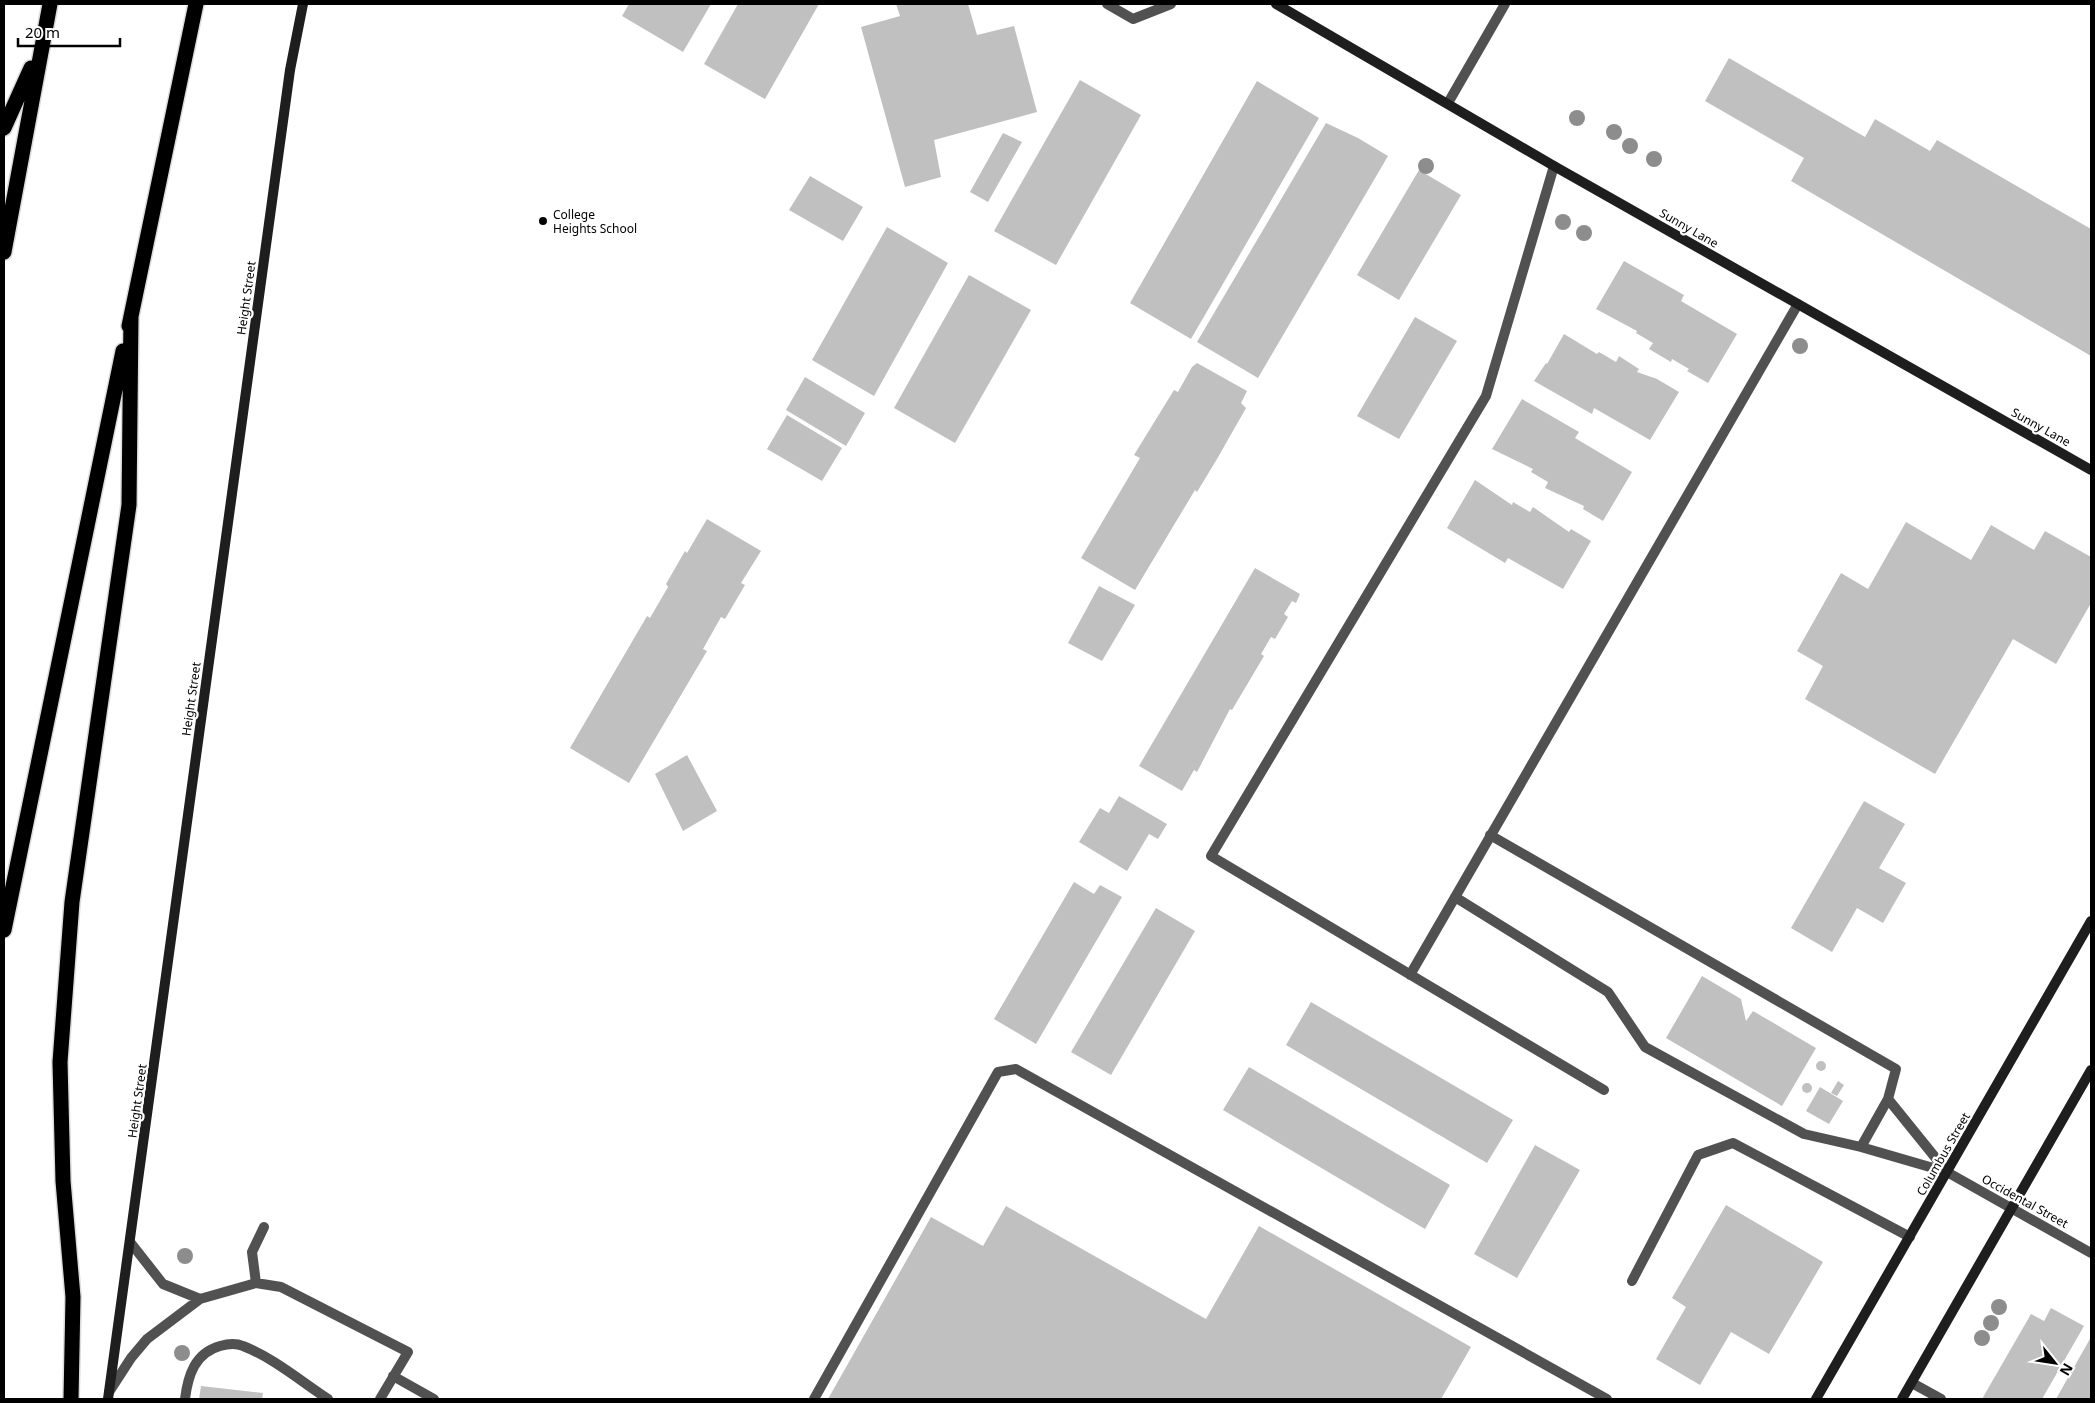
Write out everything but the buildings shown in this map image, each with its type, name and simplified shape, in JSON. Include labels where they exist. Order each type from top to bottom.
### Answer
[{"type":"highway","points":[[4,252],[50,4]]},
{"type":"highway","points":[[4,930],[196,4]]},
{"type":"highway","points":[[4,128],[41,46]]},
{"type":"highway","points":[[71,1399],[73,1297],[63,1181],[60,1062],[72,902],[129,505],[131,316]]},
{"type":"street","name":"Height Street","points":[[109,1396],[288,80],[303,4]]},
{"type":"street","points":[[1107,4],[1133,19],[1171,4]]},
{"type":"street","name":"Sunny Lane","points":[[1276,4],[1554,166],[2091,470]]},
{"type":"street","points":[[1448,103],[1505,4]]},
{"type":"street","points":[[1554,166],[1486,396],[1211,856],[1604,1090]]},
{"type":"street","points":[[1410,975],[1798,304]]},
{"type":"street","points":[[1490,835],[1896,1069],[1888,1099],[1861,1147]]},
{"type":"street","points":[[1455,897],[1608,992],[1645,1047],[1804,1134],[1861,1147],[1947,1172]]},
{"type":"street","name":"Columbus Street","points":[[1816,1399],[2091,921]]},
{"type":"street","points":[[814,1399],[998,1072],[1016,1069],[1607,1399]]},
{"type":"street","points":[[1902,1399],[2091,1070]]},
{"type":"street","points":[[1888,1099],[1947,1172]]},
{"type":"street","points":[[1632,1281],[1698,1155],[1733,1143],[1910,1237]]},
{"type":"street","name":"Occidental Street","points":[[1947,1172],[2091,1252]]},
{"type":"street","points":[[256,1283],[252,1252],[264,1227]]},
{"type":"street","points":[[130,1242],[163,1284],[200,1298]]},
{"type":"street","points":[[109,1396],[131,1358],[147,1339],[200,1298],[256,1283],[281,1287],[408,1352],[380,1399]]},
{"type":"street","points":[[185,1399],[189,1375],[197,1361],[209,1349],[227,1344],[242,1345],[259,1354],[328,1399]]},
{"type":"street","points":[[393,1376],[434,1399]]},
{"type":"street","points":[[1912,1383],[1942,1399]]},
{"type":"place","name":"College Heights School","points":[[543,221]]}]
